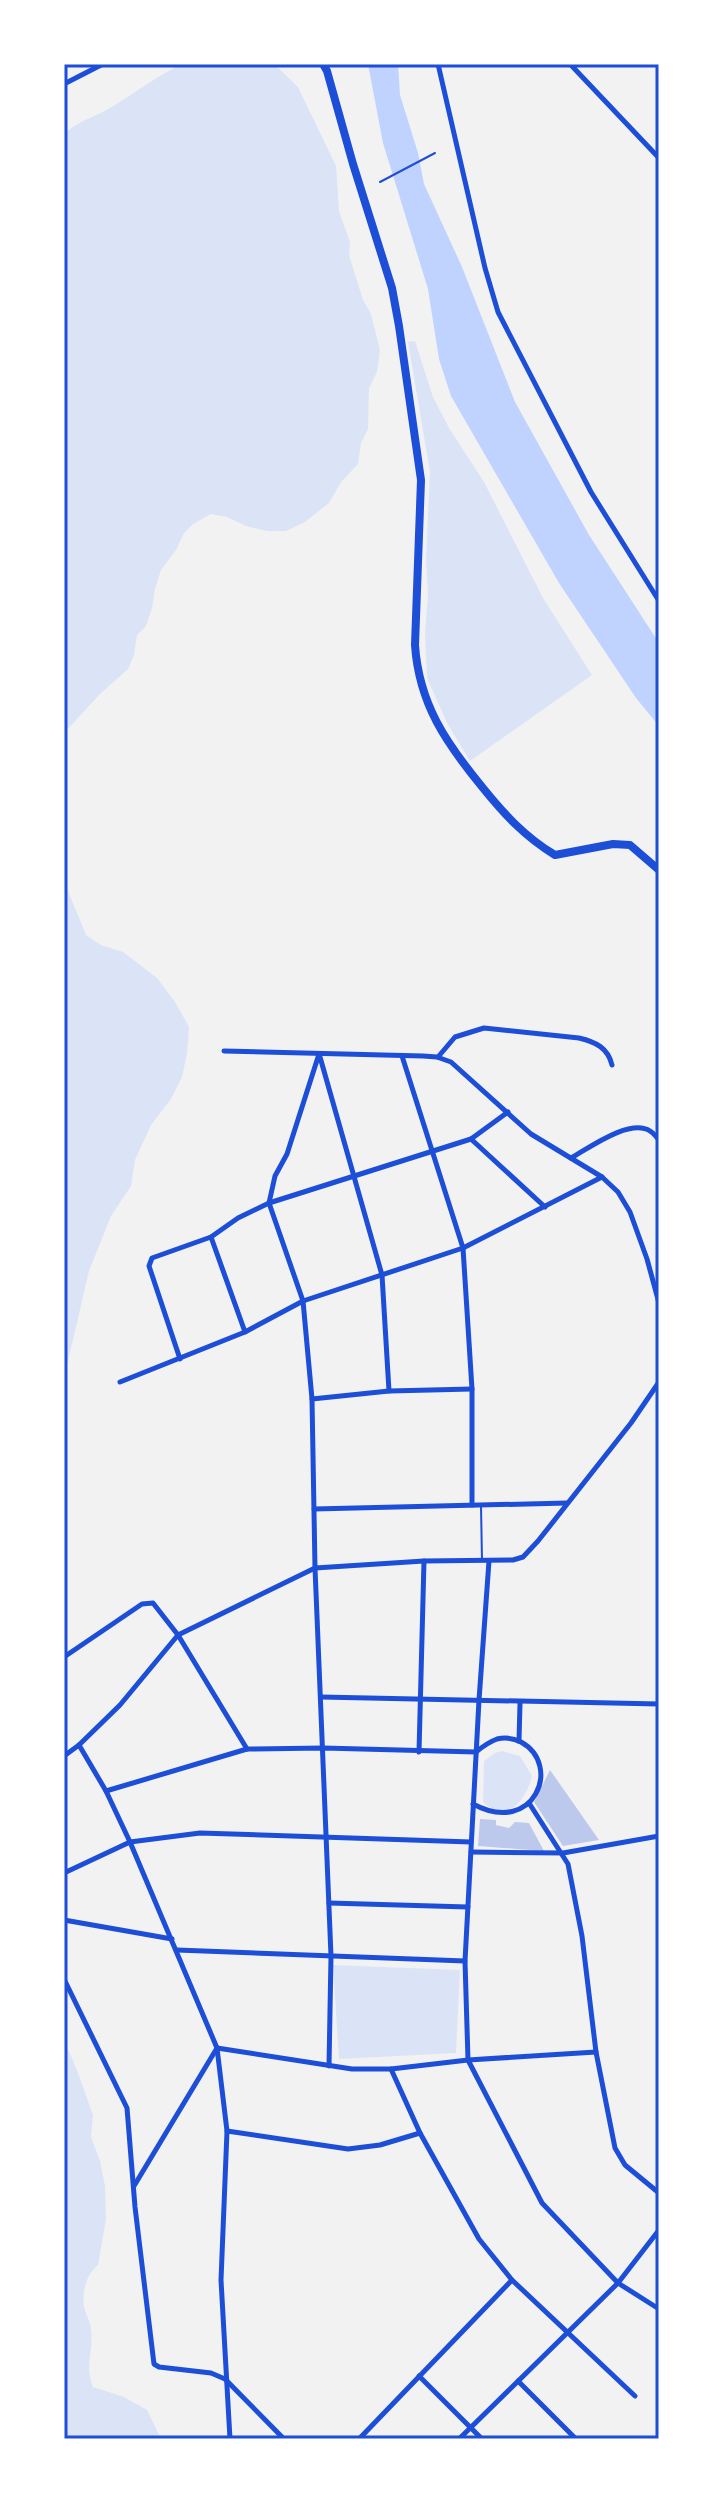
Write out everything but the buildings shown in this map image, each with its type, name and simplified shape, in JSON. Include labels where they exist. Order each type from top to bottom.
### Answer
[{"type":"main road","points":[[323,64],[392,288],[399,326],[421,480],[415,645],[417,672],[427,703],[457,755],[500,809],[536,844],[555,855],[613,844],[630,845],[659,870]]},
{"type":"street","points":[[64,84],[103,64]]},
{"type":"street","points":[[438,64],[498,312],[591,492],[659,601]]},
{"type":"street","points":[[570,64],[659,158]]},
{"type":"street","points":[[437,1057],[455,1037],[484,1028],[594,1042],[605,1050],[612,1065]]},
{"type":"street","points":[[224,1051],[437,1057],[451,1062],[531,1134],[602,1177],[618,1192],[630,1212],[659,1303]]},
{"type":"street","points":[[319,1054],[382,1275],[389,1391]]},
{"type":"street","points":[[319,1054],[287,1154],[275,1176],[269,1203],[303,1301],[312,1399],[315,1568],[331,1956],[329,2066]]},
{"type":"street","points":[[402,1056],[463,1248],[472,1389],[472,1505]]},
{"type":"street","points":[[180,1359],[149,1266],[152,1258],[211,1237],[238,1218],[269,1203],[471,1139],[508,1112]]},
{"type":"street","points":[[571,1158],[617,1132],[638,1127],[649,1130],[659,1140]]},
{"type":"street","points":[[471,1139],[545,1207]]},
{"type":"street","points":[[120,1382],[245,1332],[303,1301],[463,1248],[602,1177]]},
{"type":"street","points":[[211,1237],[245,1332]]},
{"type":"street","points":[[64,1756],[120,1705],[178,1635],[315,1568],[424,1561],[513,1560],[523,1557],[631,1423],[659,1382]]},
{"type":"street","points":[[312,1399],[389,1391],[472,1389]]},
{"type":"street","points":[[314,1509],[567,1503]]},
{"type":"street","points":[[419,1752],[424,1561]]},
{"type":"street","points":[[486,1561],[465,1961],[468,2060],[542,2203],[618,2283],[659,2309]]},
{"type":"street","points":[[64,1657],[142,1604],[153,1603],[178,1635],[247,1749]]},
{"type":"street","points":[[321,1697],[659,1704]]},
{"type":"street","points":[[519,1741],[520,1703]]},
{"type":"street","points":[[106,1791],[247,1749],[476,1752],[507,1737],[529,1747],[540,1769],[540,1781],[529,1803],[507,1813],[494,1813],[473,1804]]},
{"type":"street","points":[[79,1745],[106,1791],[130,1842],[217,2048],[227,2131],[221,2280],[230,2439]]},
{"type":"street","points":[[529,1803],[568,1864],[582,1936],[596,2052],[618,2156],[659,2193]]},
{"type":"street","points":[[64,1873],[130,1842],[200,1833],[471,1842]]},
{"type":"street","points":[[471,1852],[563,1853],[659,1836]]},
{"type":"street","points":[[329,1903],[468,1907]]},
{"type":"street","points":[[64,1920],[172,1939]]},
{"type":"street","points":[[177,1950],[465,1961]]},
{"type":"street","points":[[64,1979],[127,2108],[154,2364],[211,2373],[225,2379],[284,2439]]},
{"type":"street","points":[[217,2048],[352,2069],[391,2069],[468,2060],[596,2052]]},
{"type":"street","points":[[134,2187],[217,2048]]},
{"type":"street","points":[[391,2069],[420,2133],[479,2239],[512,2280],[635,2396]]},
{"type":"street","points":[[227,2131],[348,2149],[380,2145],[420,2133]]},
{"type":"street","points":[[459,2439],[618,2283],[659,2230]]},
{"type":"street","points":[[359,2439],[512,2280]]},
{"type":"street","points":[[419,2376],[482,2439]]},
{"type":"street","points":[[518,2381],[574,2437]]},
{"type":"lane","points":[[481,1505],[486,1561]]},
{"type":"path","points":[[380,182],[435,153]]},
{"type":"shaded area","points":[[181,64],[274,64],[298,87],[336,166],[339,211],[350,242],[349,255],[363,300],[371,314],[380,350],[377,372],[369,388],[368,429],[361,443],[358,464],[341,482],[329,503],[305,522],[286,531],[267,531],[211,514],[184,533],[161,570],[146,626],[137,635],[128,669],[64,733],[64,134]]},
{"type":"shaded area","points":[[415,341],[433,397],[449,428],[484,482],[543,598],[592,675],[470,761],[447,723],[427,678],[426,559],[430,472],[408,342]]},
{"type":"shaded area","points":[[64,881],[86,935],[101,945],[123,952],[157,978],[189,1027],[182,1077],[171,1099],[151,1125],[135,1160],[131,1186],[111,1216],[89,1271],[64,1378]]},
{"type":"shaded area","points":[[502,1751],[520,1756],[532,1776],[521,1800],[508,1810],[500,1811],[483,1802],[484,1761]]},
{"type":"shaded area","points":[[333,1965],[460,1970],[456,2053],[339,2059]]},
{"type":"shaded area","points":[[64,2041],[93,2115],[91,2137],[105,2186],[106,2219],[98,2265],[88,2278],[84,2295],[91,2330],[90,2379],[93,2387],[124,2397],[147,2410],[161,2439],[64,2439]]},
{"type":"water","points":[[368,64],[398,64],[400,95],[424,184],[462,267],[515,402],[589,535],[659,643],[659,726],[636,698],[559,583],[451,396],[439,359],[428,289],[383,143]]}]
